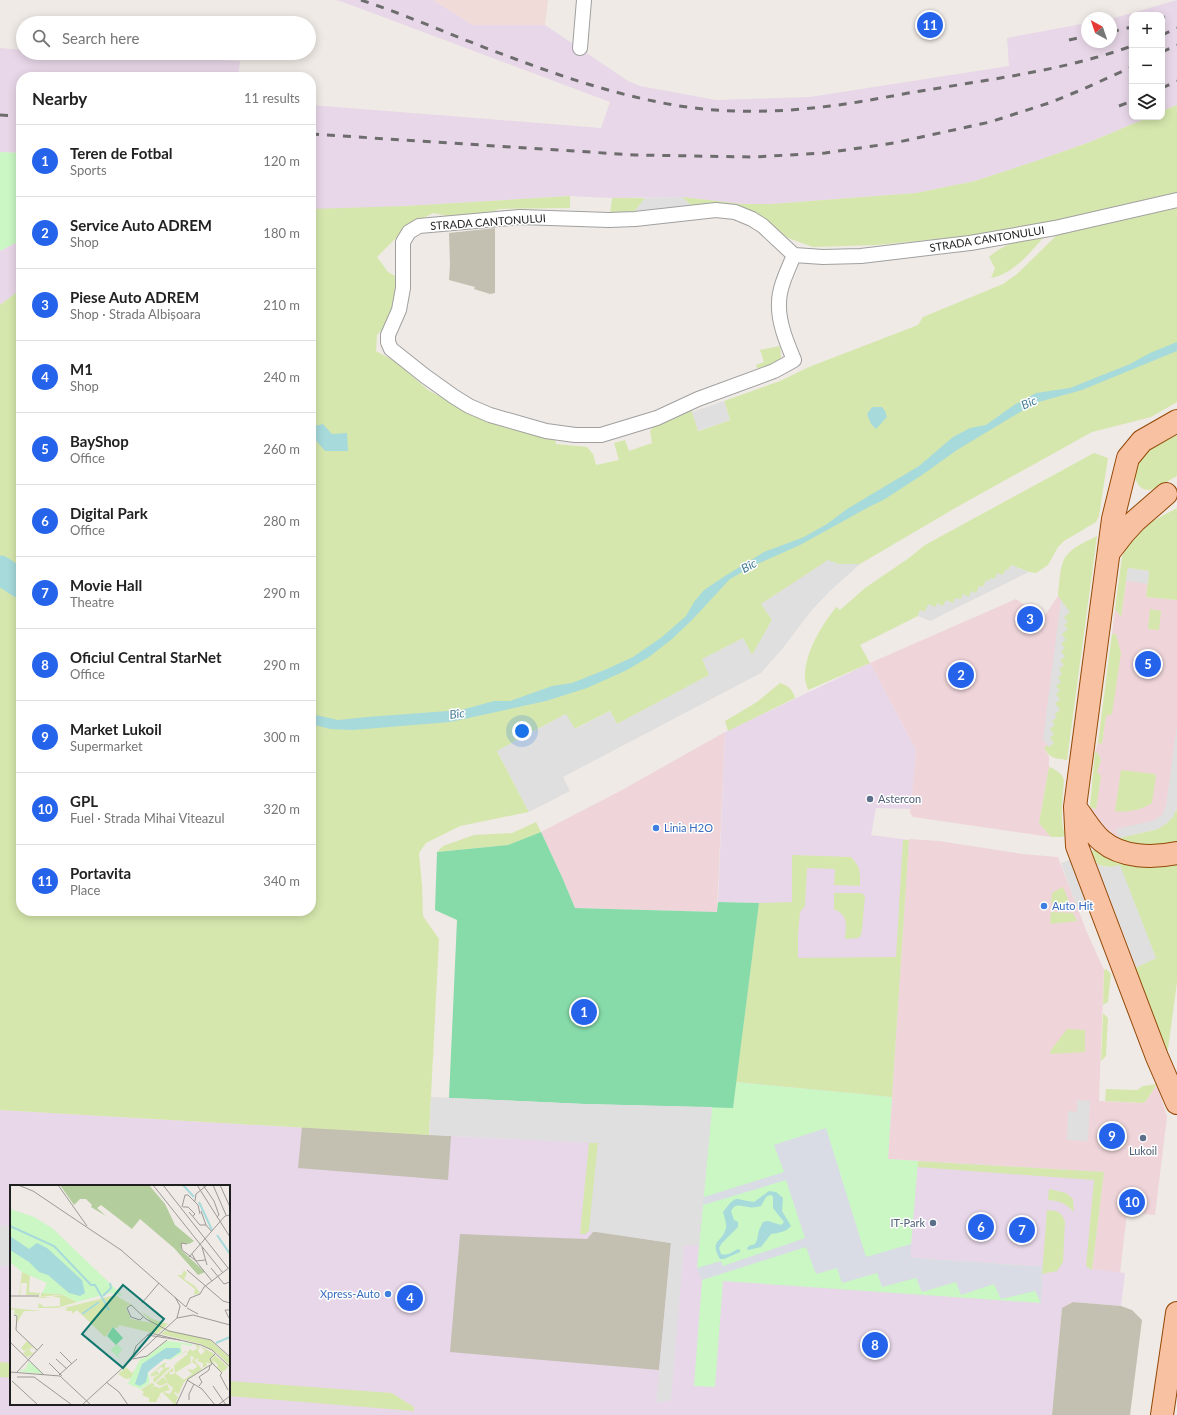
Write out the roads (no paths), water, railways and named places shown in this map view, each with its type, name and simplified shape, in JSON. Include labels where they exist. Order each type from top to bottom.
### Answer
[{"type":"main road","points":[[1177,421],[1142,441],[1128,458],[1122,479],[1113,519],[1076,806],[1077,846],[1157,1057],[1177,1103]]},
{"type":"main road","points":[[1113,519],[1132,505],[1172,491]]},
{"type":"main road","points":[[1109,552],[1134,521],[1172,491]]},
{"type":"main road","points":[[1076,806],[1094,834],[1114,849],[1136,855],[1155,856],[1177,853]]},
{"type":"main road","points":[[1162,1415],[1177,1313]]},
{"type":"street","points":[[580,48],[584,0]]},
{"type":"street","name":"STRADA CANTONULUI","points":[[794,255],[778,302],[780,316],[794,360],[774,372],[698,399],[657,418],[601,435],[575,435],[546,431],[510,422],[469,406],[425,376],[391,349],[388,342],[388,335],[399,310],[403,288],[403,242],[409,232],[420,226],[520,217],[609,220],[635,219],[716,210],[735,212],[752,219],[763,226],[794,255],[823,257],[861,256],[970,244],[1055,228],[1177,200]]},
{"type":"water","points":[[1177,342],[1177,351],[1082,390],[1035,403],[957,450],[885,499],[800,545],[753,566],[730,579],[692,620],[672,639],[649,657],[625,671],[587,688],[546,701],[450,722],[353,730],[330,729],[316,725],[316,715],[338,720],[461,710],[494,701],[510,701],[552,686],[572,683],[607,669],[633,657],[662,637],[686,616],[694,602],[704,590],[764,552],[804,537],[827,524],[847,509],[919,466],[953,437],[970,428],[986,425],[1014,405],[1036,393],[1070,388],[1130,364],[1150,353]]},
{"type":"water","points":[[872,407],[882,407],[887,417],[876,429],[871,424],[867,414]]},
{"type":"water","points":[[323,424],[332,434],[347,433],[348,451],[325,451],[316,440],[316,426]]},
{"type":"water","points":[[769,1191],[776,1192],[783,1198],[782,1211],[791,1226],[779,1233],[771,1234],[761,1247],[748,1250],[747,1248],[749,1246],[755,1244],[763,1222],[768,1221],[781,1225],[784,1222],[773,1208],[773,1196],[770,1195],[766,1197],[761,1206],[736,1206],[731,1211],[734,1220],[738,1222],[738,1227],[719,1248],[721,1254],[730,1253],[738,1249],[740,1252],[724,1259],[720,1259],[717,1253],[716,1245],[726,1228],[723,1212],[731,1202],[736,1199],[754,1202]]},
{"type":"waterway","name":"Bîc","points":[[0,570],[16,581]]},
{"type":"railway","points":[[361,0],[529,64],[586,83],[663,103],[683,107],[725,111],[789,110],[856,102],[1059,67],[1129,47]]},
{"type":"railway","points":[[1117,31],[1129,28]]},
{"type":"railway","points":[[1165,34],[1177,28]]},
{"type":"railway","points":[[1069,40],[1081,37]]},
{"type":"railway","points":[[1165,51],[1177,45]]},
{"type":"railway","points":[[316,134],[635,155],[753,157],[825,153],[894,143],[990,122],[1049,103],[1129,68]]},
{"type":"railway","points":[[1165,87],[1177,81]]},
{"type":"railway","points":[[1119,106],[1129,102]]},
{"type":"railway","points":[[0,115],[16,116]]},
{"type":"place","name":"Portavita","points":[[930,25]]},
{"type":"place","name":"Piese Auto ADREM","points":[[1030,619]]},
{"type":"place","name":"BayShop","points":[[1148,664]]},
{"type":"place","name":"Service Auto ADREM","points":[[961,675]]},
{"type":"place","name":"Astercon","points":[[870,799]]},
{"type":"place","name":"Linia H2O","points":[[656,828]]},
{"type":"place","name":"Auto Hit","points":[[1044,906]]},
{"type":"place","name":"Teren de Fotbal","points":[[584,1012]]},
{"type":"place","name":"Market Lukoil","points":[[1112,1136]]},
{"type":"place","name":"Lukoil","points":[[1143,1138]]},
{"type":"place","name":"GPL","points":[[1132,1202]]},
{"type":"place","name":"IT-Park","points":[[933,1223]]},
{"type":"place","name":"Digital Park","points":[[981,1227]]},
{"type":"place","name":"Movie Hall","points":[[1022,1230]]},
{"type":"place","name":"Xpress-Auto","points":[[388,1294]]},
{"type":"place","name":"M1","points":[[410,1298]]},
{"type":"place","name":"Oficiul Central StarNet","points":[[875,1345]]}]
